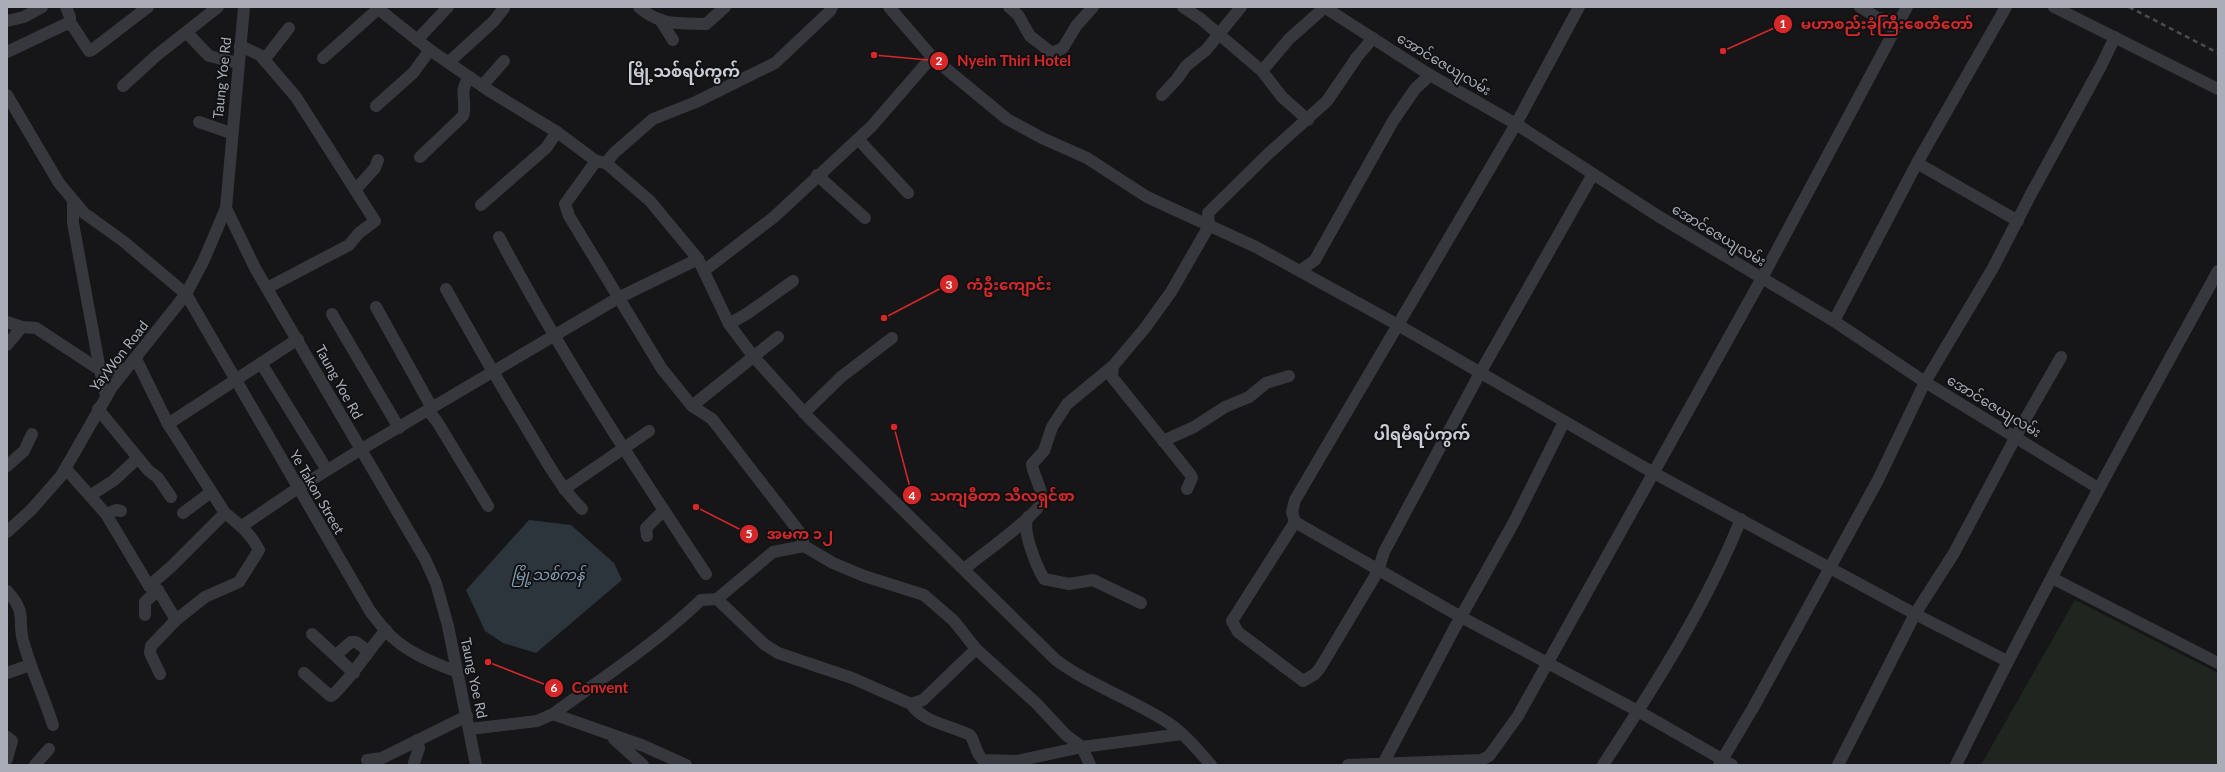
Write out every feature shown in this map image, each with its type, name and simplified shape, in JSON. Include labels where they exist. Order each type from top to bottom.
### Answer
[{"type":"street","points":[[8,18],[24,17],[42,7]]},
{"type":"street","points":[[66,7],[70,17],[70,24],[89,51],[148,7]]},
{"type":"street","points":[[123,86],[157,55],[187,33],[218,7]]},
{"type":"street","name":"Taung Yoe Rd","points":[[244,7],[231,133],[226,208],[245,248],[267,288],[360,450],[425,559],[436,582],[470,729],[476,765]]},
{"type":"street","points":[[417,40],[448,7]]},
{"type":"street","points":[[639,7],[649,16],[661,21],[706,24],[725,7]]},
{"type":"street","points":[[804,546],[801,534],[712,419],[692,406],[662,369],[569,216],[565,204],[601,162],[614,153],[652,119],[696,102],[775,63],[830,11],[832,7]]},
{"type":"street","points":[[889,7],[933,58],[1007,119],[1042,138],[1087,158],[1147,197],[1256,247],[1398,325],[1652,472],[1915,614],[2007,661]]},
{"type":"street","points":[[1009,7],[1018,16],[1030,36],[1052,53],[1063,48],[1076,26],[1093,7]]},
{"type":"street","points":[[1183,7],[1219,33],[1262,71],[1282,97],[1308,120]]},
{"type":"street","points":[[1162,95],[1177,79],[1186,66],[1206,50],[1241,7]]},
{"type":"street","points":[[1262,71],[1289,39],[1325,7]]},
{"type":"street","name":"အောင်ဇေယျလမ်း","points":[[1325,7],[1430,75],[1516,124],[1658,216],[1834,322],[1924,382],[2098,488]]},
{"type":"street","points":[[1579,7],[1516,124],[1295,500],[1292,512],[1295,522],[1378,571],[1638,711],[1725,763],[1828,567],[1878,480],[1924,382],[1993,268],[2115,37]]},
{"type":"street","points":[[1860,7],[1878,18],[1900,21]]},
{"type":"street","points":[[1348,765],[1384,762],[1483,763],[1489,756],[1518,716],[1548,663],[1652,472],[1762,278],[1907,7]]},
{"type":"street","points":[[1834,322],[1918,163],[2006,7]]},
{"type":"street","points":[[2054,7],[2218,89]]},
{"type":"street","points":[[323,58],[377,8],[430,50],[482,86],[557,132],[601,162],[650,201],[698,259],[705,270],[729,324],[753,356],[804,413],[1056,660],[1076,675],[1168,722],[1182,734],[1211,765]]},
{"type":"street","points":[[449,62],[494,21],[504,8]]},
{"type":"street","points":[[661,21],[673,40]]},
{"type":"street","points":[[7,52],[61,25],[70,24]]},
{"type":"street","points":[[264,60],[289,28]]},
{"type":"street","points":[[187,33],[209,56],[238,63]]},
{"type":"street","points":[[964,569],[1028,517],[1041,503],[1032,464],[1044,451],[1052,427],[1075,396],[1113,366],[1130,348],[1171,292],[1209,226],[1208,214],[1268,154],[1308,120],[1327,101],[1357,57],[1373,38]]},
{"type":"street","points":[[240,46],[253,50],[264,60],[296,97],[375,221],[359,232],[349,244],[267,288]]},
{"type":"street","points":[[376,106],[413,73],[430,50]]},
{"type":"street","points":[[705,270],[774,217],[817,175],[871,127],[924,66],[933,58]]},
{"type":"street","points":[[482,86],[504,61]]},
{"type":"street","points":[[1300,272],[1315,260],[1393,121],[1415,90],[1430,75]]},
{"type":"street","points":[[420,157],[463,116],[465,111],[463,89],[470,77]]},
{"type":"street","points":[[7,95],[59,183],[73,201],[84,213],[123,241],[186,294]]},
{"type":"street","points":[[199,122],[231,133]]},
{"type":"street","points":[[481,205],[546,148],[557,132]]},
{"type":"street","points":[[858,139],[908,193]]},
{"type":"street","points":[[355,190],[375,168],[378,160]]},
{"type":"street","points":[[1918,163],[2018,221]]},
{"type":"street","points":[[1295,522],[1232,621],[1238,632],[1294,676],[1303,681],[1315,674],[1378,571],[1384,552],[1480,373],[1594,174]]},
{"type":"street","points":[[817,175],[865,218]]},
{"type":"street","points":[[73,201],[73,222],[106,396]]},
{"type":"street","name":"YayWon Road","points":[[7,532],[32,509],[66,469],[106,396],[125,369],[136,359],[186,294],[203,262],[226,208]]},
{"type":"street","points":[[500,237],[554,336],[622,448],[706,574]]},
{"type":"street","points":[[242,526],[327,470],[618,298],[698,259]]},
{"type":"street","points":[[1956,765],[2007,661],[2098,488],[2218,271]]},
{"type":"street","points":[[729,324],[748,313],[793,281]]},
{"type":"street","points":[[446,289],[492,372],[564,489],[582,510]]},
{"type":"street","name":"Ye Takon Street","points":[[186,294],[234,380],[370,611],[392,638],[425,658],[457,672]]},
{"type":"street","points":[[376,307],[430,409],[488,506]]},
{"type":"street","points":[[332,314],[399,428]]},
{"type":"street","points":[[7,322],[22,327],[36,328],[100,370],[125,369]]},
{"type":"street","points":[[7,345],[22,327]]},
{"type":"street","points":[[692,406],[778,337]]},
{"type":"street","points":[[804,413],[841,378],[892,338]]},
{"type":"street","points":[[168,424],[298,340]]},
{"type":"street","points":[[1838,765],[1915,614],[1954,553],[2061,357]]},
{"type":"street","points":[[136,359],[168,424],[211,492],[225,513],[242,526],[259,550],[239,582],[205,597],[176,620],[151,646],[150,653],[160,674]]},
{"type":"street","points":[[261,363],[327,470]]},
{"type":"street","points":[[1113,366],[1112,377],[1192,478],[1187,489]]},
{"type":"street","points":[[1163,441],[1194,427],[1225,407],[1249,397],[1266,383],[1289,376]]},
{"type":"street","points":[[98,409],[138,458],[158,478],[171,497]]},
{"type":"street","points":[[1384,762],[1461,617],[1514,522],[1564,422]]},
{"type":"street","points":[[564,489],[649,430]]},
{"type":"street","points":[[9,460],[24,451],[32,434]]},
{"type":"street","points":[[91,495],[113,481],[138,458]]},
{"type":"street","points":[[66,469],[91,495],[106,514],[153,588],[176,620]]},
{"type":"street","points":[[183,513],[211,492]]},
{"type":"street","points":[[106,514],[116,510],[121,511]]},
{"type":"street","points":[[647,536],[646,528],[664,510]]},
{"type":"street","points":[[146,615],[145,602],[153,588],[172,566],[225,513]]},
{"type":"street","points":[[1028,517],[1025,522],[1027,535],[1037,567],[1044,579],[1069,584],[1093,580],[1141,603]]},
{"type":"street","points":[[1603,765],[1665,667],[1705,594],[1741,519]]},
{"type":"street","points":[[470,729],[537,721],[553,714],[664,634],[701,600],[717,599],[768,556],[777,551],[804,546],[833,563],[864,576],[924,595],[954,621],[976,649],[1036,703],[1066,735],[1082,747],[1090,765]]},
{"type":"street","points":[[2052,578],[2218,663]]},
{"type":"street","points":[[7,591],[16,602],[21,614],[20,635],[30,664],[43,692],[53,725]]},
{"type":"street","points":[[717,599],[764,644],[778,653],[852,678],[911,704],[916,711],[924,717],[970,735],[974,741],[978,754],[983,760],[1017,761],[1082,747],[1182,734]]},
{"type":"street","points":[[304,673],[331,696],[354,673],[367,656],[368,651],[386,630]]},
{"type":"street","points":[[312,634],[354,673]]},
{"type":"street","points":[[336,655],[351,642],[356,642],[368,651]]},
{"type":"street","points":[[911,704],[923,700],[928,696],[976,649]]},
{"type":"street","points":[[7,673],[30,664]]},
{"type":"street","points":[[553,714],[644,746],[686,765]]},
{"type":"street","points":[[367,760],[382,761],[417,740],[467,716]]},
{"type":"street","points":[[603,731],[624,746],[643,765]]},
{"type":"street","points":[[7,737],[12,741],[7,759]]},
{"type":"street","points":[[414,763],[419,748],[417,740]]},
{"type":"street","points":[[36,765],[49,749]]},
{"type":"shaded area","points":[[2075,600],[2218,673],[2218,765],[1981,765]]},
{"type":"water","name":"မြို့သစ်ကန်","points":[[529,520],[571,525],[614,563],[622,580],[536,653],[503,643],[485,631],[466,590]]},
{"type":"railway","points":[[2129,7],[2218,53]]},
{"type":"place","name":"မဟာစည်းခုံကြီးစေတီတော်","points":[[1723,51]]},
{"type":"place","name":"Nyein Thiri Hotel","points":[[874,55]]},
{"type":"place","name":"ကံဦးကျောင်း","points":[[884,318]]},
{"type":"place","name":"သကျဓီတာ သီလရှင်စာ","points":[[894,427]]},
{"type":"place","name":"အမက ၁၂","points":[[696,507]]},
{"type":"place","name":"Convent","points":[[488,662]]},
{"type":"district","name":"မြို့သစ်ရပ်ကွက်","points":[[684,71]]},
{"type":"district","name":"ပါရမီရပ်ကွက်","points":[[1422,434]]}]
